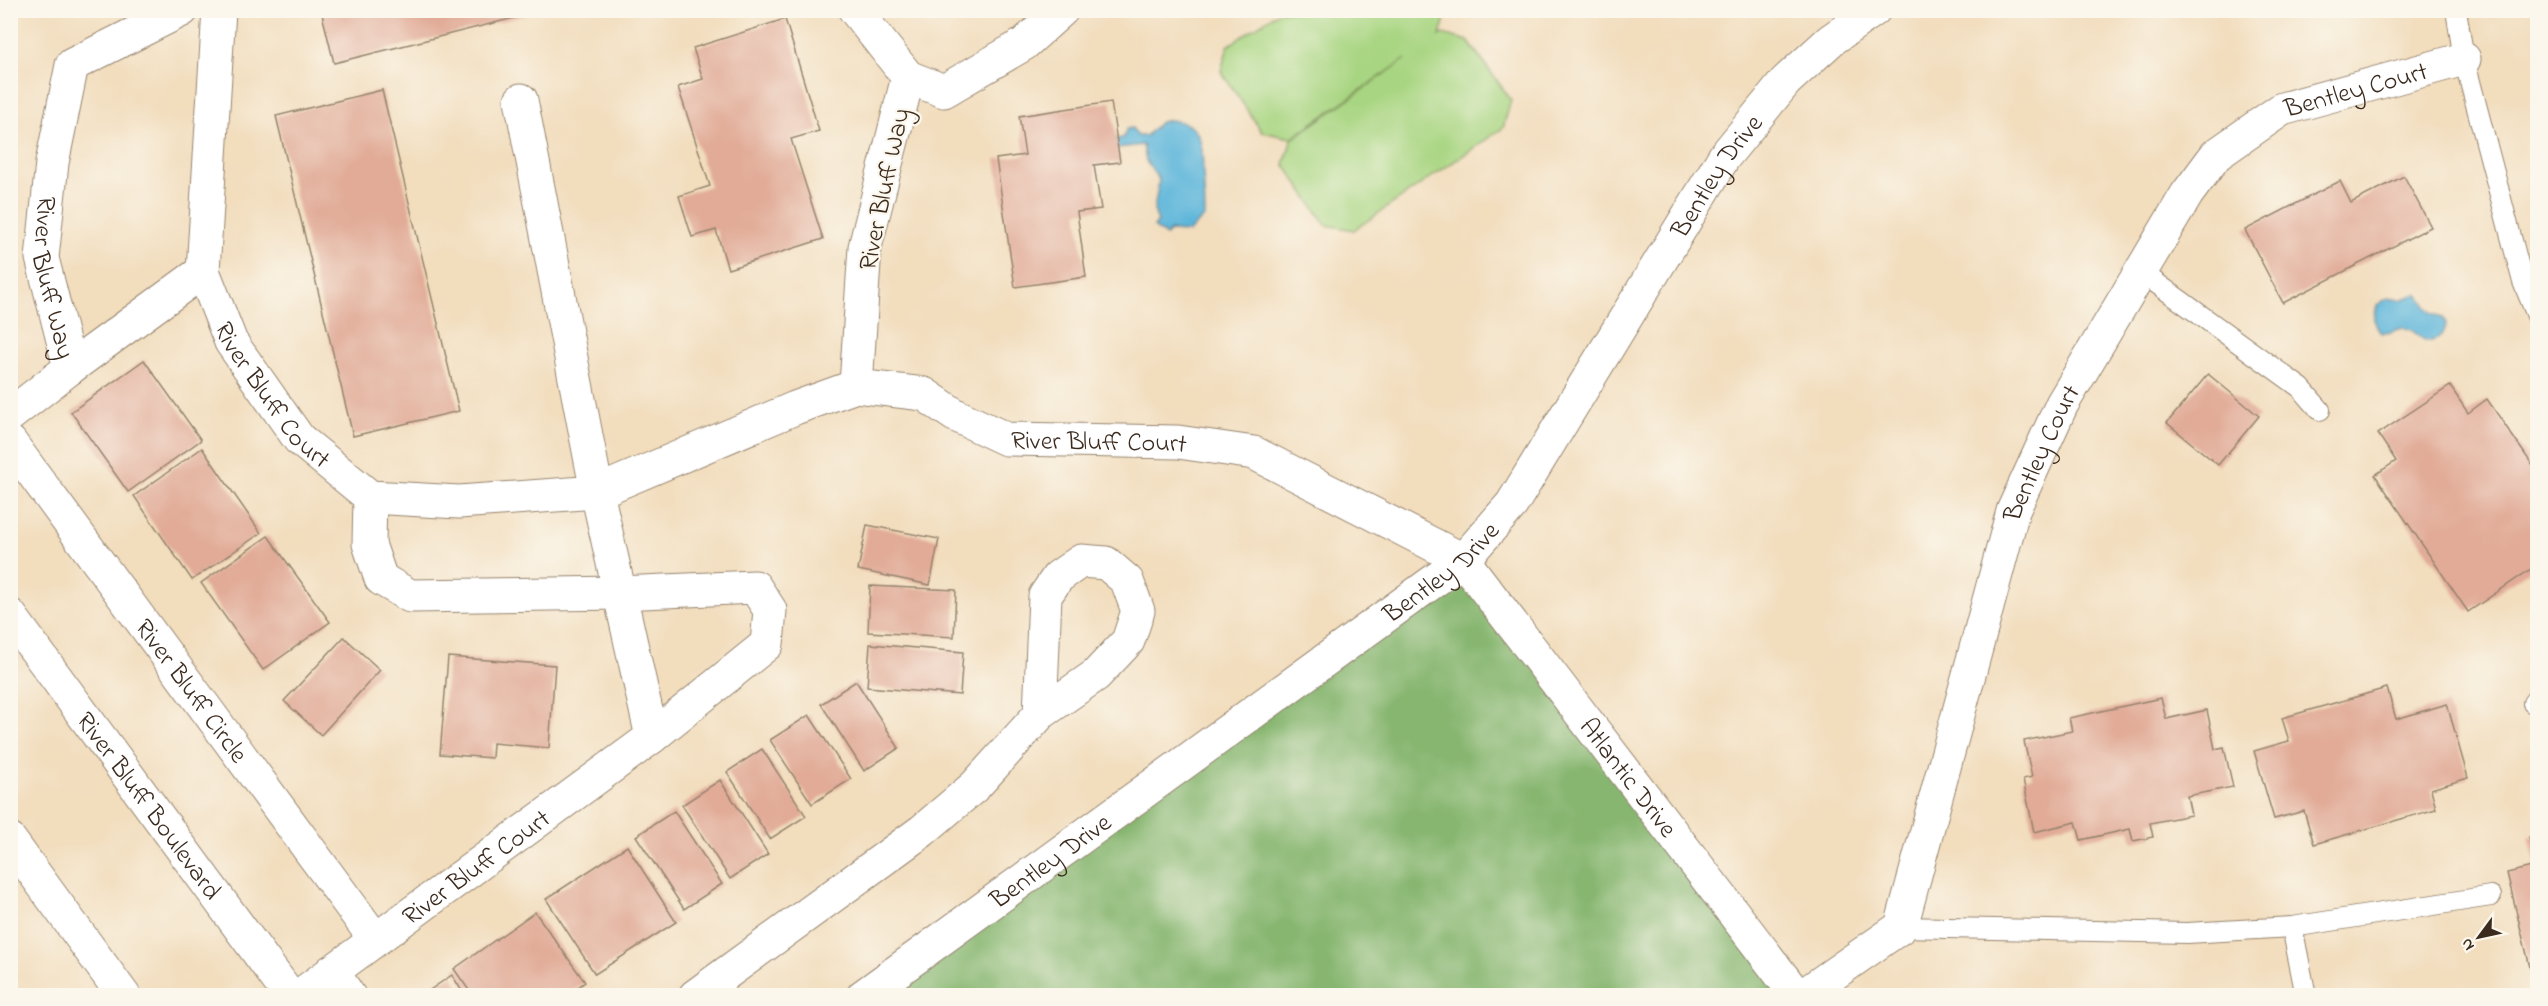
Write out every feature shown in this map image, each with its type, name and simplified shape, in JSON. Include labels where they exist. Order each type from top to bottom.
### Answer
[{"type":"street","name":"River Bluff Way","points":[[182,10],[72,65],[52,163],[42,258],[70,368],[203,271]]},
{"type":"street","points":[[203,271],[219,10]]},
{"type":"street","name":"River Bluff Way","points":[[855,10],[908,77],[865,247],[856,386]]},
{"type":"street","points":[[908,77],[944,91],[1024,44],[1062,10]]},
{"type":"street","name":"Bentley Drive","points":[[863,996],[1463,560],[1512,504],[1724,157],[1786,81],[1831,40],[1874,10]]},
{"type":"street","name":"Bentley Court","points":[[1901,927],[2013,511],[2062,404],[2187,194],[2216,155],[2282,109],[2464,58]]},
{"type":"street","points":[[521,100],[597,492],[652,737]]},
{"type":"street","name":"River Bluff Court","points":[[203,271],[231,342],[299,439],[370,497],[459,502],[597,492],[795,408],[856,386],[924,394],[955,415],[1006,439],[1178,442],[1254,453],[1463,560]]},
{"type":"street","points":[[10,415],[70,368]]},
{"type":"street","name":"River Bluff Circle","points":[[10,441],[375,939]]},
{"type":"street","name":"River Bluff Court","points":[[299,996],[341,983],[375,939],[652,737],[767,644],[770,610],[755,587],[620,593],[410,596],[381,579],[369,544],[370,497]]},
{"type":"street","name":"Atlantic Drive","points":[[1463,560],[1797,996]]},
{"type":"street","name":"River Bluff Boulevard","points":[[10,615],[290,996]]},
{"type":"street","points":[[695,996],[922,831],[975,786],[1040,714]]},
{"type":"street","points":[[10,840],[124,996]]},
{"type":"street","points":[[1802,996],[1901,927]]},
{"type":"lane","points":[[2456,10],[2464,58],[2523,282],[2538,318]]},
{"type":"lane","points":[[2140,273],[2301,388],[2320,410]]},
{"type":"lane","points":[[1901,927],[2187,933],[2292,927],[2491,896]]},
{"type":"lane","points":[[2292,927],[2306,996]]},
{"type":"green space","points":[[1280,11],[1447,11],[1440,36],[1443,34],[1468,41],[1511,100],[1503,128],[1354,230],[1326,225],[1284,164],[1292,139],[1406,59],[1291,138],[1262,132],[1221,71],[1228,46]]},
{"type":"green space","points":[[1463,560],[1797,996],[863,996]]},
{"type":"water","points":[[1168,120],[1189,125],[1199,136],[1205,216],[1189,232],[1170,231],[1166,236],[1154,227],[1158,222],[1154,210],[1159,180],[1146,161],[1143,145],[1117,148],[1116,139],[1123,138],[1127,129],[1132,128],[1138,136],[1146,136],[1159,123]]},
{"type":"water","points":[[2417,294],[2430,311],[2445,321],[2445,328],[2441,336],[2429,341],[2404,328],[2387,333],[2380,332],[2374,320],[2377,305],[2388,298],[2400,300]]},
{"type":"building","points":[[321,10],[542,10],[542,11],[334,63]]},
{"type":"building","points":[[785,19],[819,131],[791,139],[823,239],[728,269],[716,230],[692,237],[679,196],[710,186],[678,87],[703,79],[693,48]]},
{"type":"building","points":[[382,90],[459,411],[353,436],[276,116]]},
{"type":"building","points":[[1111,102],[1120,162],[1094,165],[1101,209],[1077,212],[1086,277],[1015,287],[996,159],[1025,155],[1019,116]]},
{"type":"building","points":[[2404,176],[2431,227],[2283,303],[2245,230],[2340,181],[2351,203]]},
{"type":"building","points":[[144,360],[201,440],[128,492],[71,412]]},
{"type":"building","points":[[2208,374],[2259,416],[2218,465],[2167,423]]},
{"type":"building","points":[[2450,386],[2468,413],[2487,399],[2538,473],[2538,564],[2468,612],[2375,475],[2396,461],[2378,434]]},
{"type":"building","points":[[202,448],[261,533],[192,580],[134,496]]},
{"type":"building","points":[[867,525],[939,539],[930,585],[858,570]]},
{"type":"building","points":[[268,536],[330,622],[263,670],[201,583]]},
{"type":"building","points":[[870,586],[956,590],[954,637],[868,632]]},
{"type":"building","points":[[344,637],[380,670],[321,735],[284,701]]},
{"type":"building","points":[[870,644],[963,652],[960,695],[867,687]]},
{"type":"building","points":[[448,657],[555,665],[549,748],[493,743],[492,758],[440,754]]},
{"type":"building","points":[[856,681],[899,748],[864,771],[821,704]]},
{"type":"building","points":[[2387,688],[2396,719],[2447,704],[2468,778],[2431,789],[2436,809],[2314,844],[2304,811],[2274,819],[2254,751],[2289,741],[2282,718]]},
{"type":"building","points":[[2161,698],[2166,719],[2207,710],[2215,749],[2224,747],[2233,787],[2187,796],[2191,815],[2150,823],[2153,837],[2133,841],[2130,829],[2081,840],[2076,822],[2034,832],[2023,779],[2032,777],[2024,741],[2072,731],[2069,718]]},
{"type":"building","points":[[809,715],[851,779],[812,804],[770,740]]},
{"type":"building","points":[[762,749],[806,816],[770,839],[727,772]]},
{"type":"building","points":[[720,780],[768,854],[730,879],[682,805]]},
{"type":"building","points":[[674,811],[722,884],[684,909],[636,836]]},
{"type":"building","points":[[2538,835],[2537,996],[2507,873],[2536,866],[2529,837]]},
{"type":"building","points":[[627,846],[676,922],[595,974],[546,899]]},
{"type":"building","points":[[535,912],[585,982],[565,996],[473,996],[454,969]]},
{"type":"building","points":[[452,975],[465,996],[421,996]]}]
